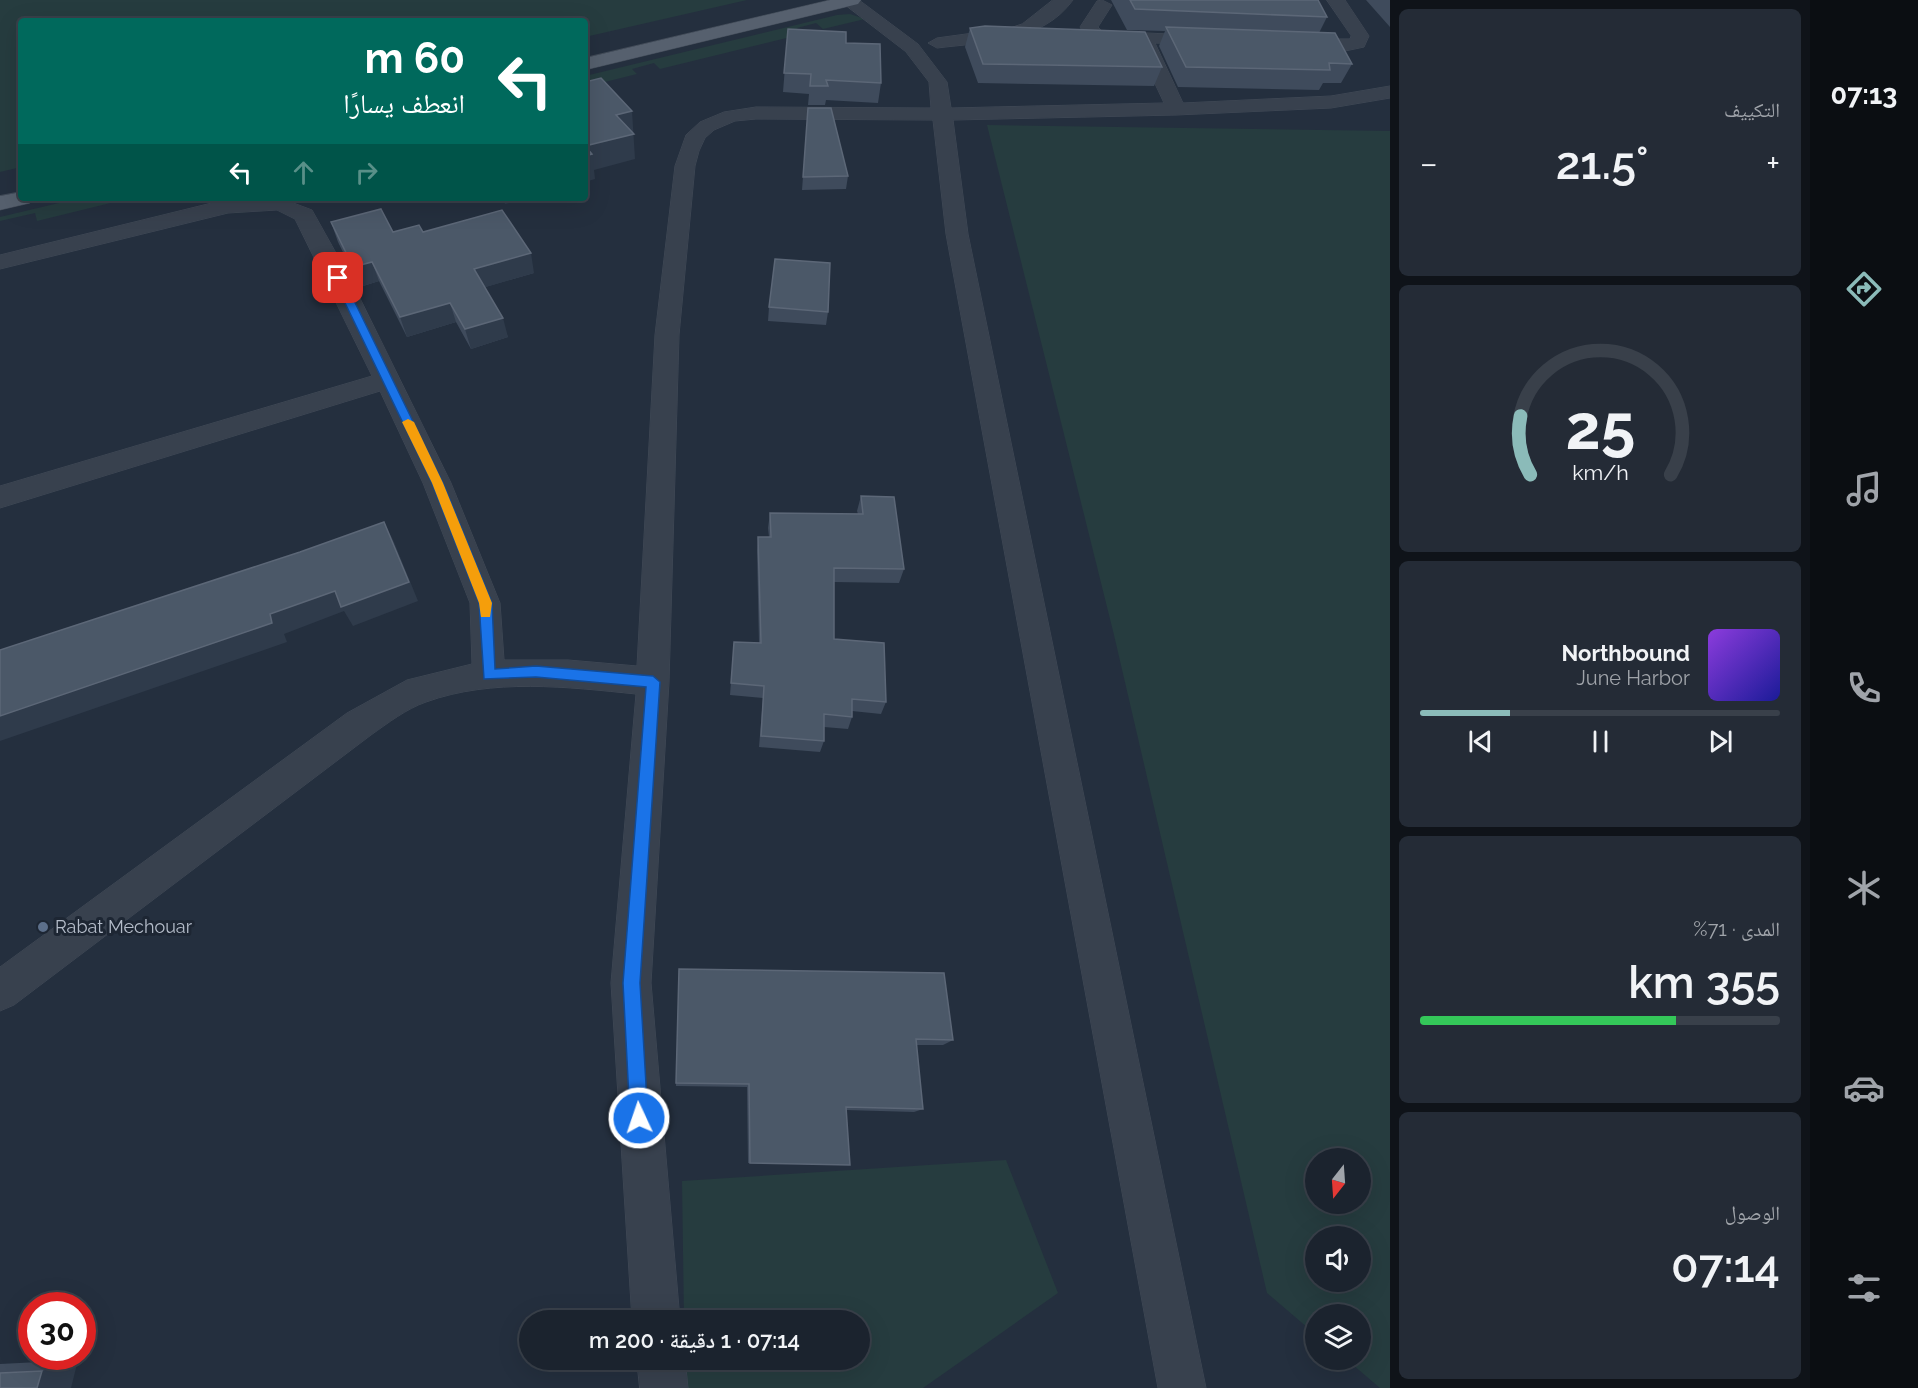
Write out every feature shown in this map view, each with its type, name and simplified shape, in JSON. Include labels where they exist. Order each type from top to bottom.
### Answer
[{"type":"main road","points":[[588,50],[803,0]]},
{"type":"main road","points":[[588,63],[849,0]]},
{"type":"main road","points":[[0,189],[18,185]]},
{"type":"main road","points":[[0,203],[18,199]]},
{"type":"street","points":[[849,0],[901,38],[922,59],[940,98]]},
{"type":"street","points":[[1064,0],[1028,28],[1013,33],[932,38],[942,57],[940,98],[957,234],[1182,1388]]},
{"type":"street","points":[[1274,43],[1345,46],[1358,43],[1360,36],[1336,0]]},
{"type":"street","points":[[1103,5],[1089,27],[1093,33],[1143,38],[1226,41]]},
{"type":"street","points":[[1143,38],[1176,109]]},
{"type":"street","points":[[655,1310],[632,983],[653,682],[668,335],[685,166],[696,135],[707,126],[731,116],[940,98],[1176,109],[1331,102],[1390,92]]},
{"type":"street","points":[[0,262],[228,206],[285,201],[304,215],[316,235],[437,483],[485,603],[489,675]]},
{"type":"street","points":[[0,497],[387,380]]},
{"type":"street","points":[[0,991],[359,724],[393,702],[427,687],[489,675],[536,671],[653,682]]},
{"type":"street","points":[[662,1370],[664,1388]]},
{"type":"green space","points":[[0,0],[747,0],[588,36],[588,18],[18,18],[18,168],[0,172]]},
{"type":"green space","points":[[850,14],[865,19],[823,29],[816,23],[797,28],[803,34],[660,69],[654,63],[632,69],[637,74],[588,86],[588,75],[837,15]]},
{"type":"green space","points":[[987,125],[1390,131],[1390,1388],[1380,1388],[1359,1370],[1371,1370],[1371,1304],[1305,1304],[1305,1325],[1267,1293],[1114,635]]},
{"type":"green space","points":[[67,201],[119,201],[37,221],[35,213],[0,221],[0,217]]},
{"type":"green space","points":[[1006,1160],[1058,1293],[923,1388],[686,1388],[685,1370],[870,1370],[870,1310],[684,1310],[682,1181]]},
{"type":"building","points":[[1130,0],[1318,0],[1327,17],[1135,9]]},
{"type":"building","points":[[985,26],[1145,32],[1162,67],[983,64],[970,28]]},
{"type":"building","points":[[1166,27],[1335,33],[1352,64],[1329,63],[1330,70],[1186,67]]},
{"type":"building","points":[[788,29],[846,32],[846,43],[880,44],[881,83],[826,80],[828,86],[810,86],[811,74],[784,73]]},
{"type":"building","points":[[601,78],[632,111],[616,115],[634,134],[588,145],[588,81]]},
{"type":"building","points":[[808,108],[831,108],[848,176],[803,177]]},
{"type":"building","points":[[381,209],[393,232],[419,225],[423,232],[502,210],[531,253],[474,269],[503,318],[465,329],[450,303],[400,317],[372,262],[353,267],[331,222]]},
{"type":"building","points":[[775,259],[830,263],[828,312],[769,307]]},
{"type":"building","points":[[861,496],[894,497],[904,569],[834,568],[834,639],[884,643],[886,702],[852,699],[852,717],[824,714],[824,741],[761,736],[764,686],[731,683],[734,642],[761,643],[758,537],[771,537],[770,513],[863,514]]},
{"type":"building","points":[[384,522],[409,582],[341,607],[335,591],[270,614],[272,623],[0,716],[0,650],[300,552]]},
{"type":"building","points":[[679,969],[944,973],[953,1040],[916,1039],[923,1109],[846,1107],[850,1165],[750,1163],[749,1084],[676,1083]]},
{"type":"building","points":[[42,1371],[37,1388],[0,1388],[0,1373]]},
{"type":"slow traffic","points":[[408,422],[437,483],[485,603],[486,613]]},
{"type":"place","name":"Rabat Mechouar","points":[[43,927]]},
{"type":"route","points":[[338,278],[437,483],[485,603],[489,675],[536,671],[653,682],[641,820],[632,983],[639,1118]]}]
